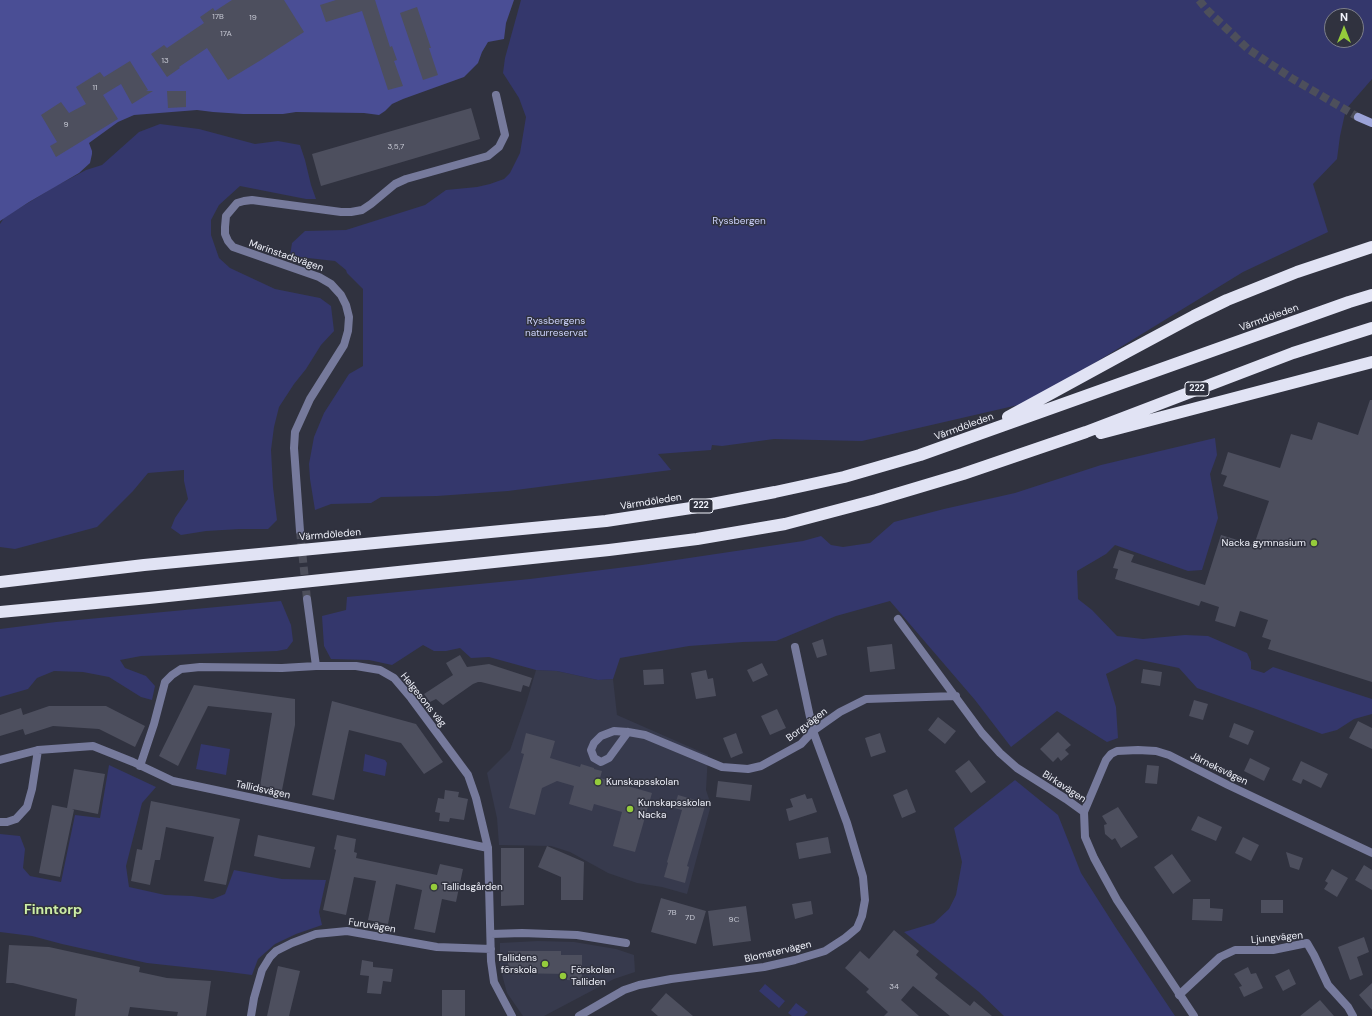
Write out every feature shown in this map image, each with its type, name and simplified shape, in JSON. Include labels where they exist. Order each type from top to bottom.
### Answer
[{"type":"highway","points":[[976,435],[1141,344],[1227,300],[1297,272],[1372,247]]},
{"type":"highway","name":"Värmdöleden","points":[[0,582],[144,565],[606,521],[737,499],[844,477],[914,457],[1372,295]]},
{"type":"highway","name":"222","points":[[0,612],[172,596],[609,550],[697,539],[792,522],[963,474],[1086,432],[1293,353],[1372,328]]},
{"type":"highway","points":[[1024,453],[1372,362]]},
{"type":"street","name":"Marinstadsvägen","points":[[300,531],[294,448],[295,432],[310,399],[344,345],[348,331],[347,311],[341,295],[331,284],[319,277],[233,247],[225,234],[226,216],[237,203],[252,200],[341,212],[362,210],[395,184],[406,179],[483,159],[496,150],[501,144],[505,135],[496,95]]},
{"type":"street","points":[[1358,117],[1372,123]]},
{"type":"street","points":[[306,598],[316,666]]},
{"type":"street","name":"Birkavägen","points":[[898,619],[982,733],[1000,753],[1017,768],[1084,812],[1085,837],[1094,858],[1117,900],[1194,1016]]},
{"type":"street","name":"Blomstervägen","points":[[579,1016],[624,990],[638,985],[671,979],[764,967],[825,951],[857,928],[862,916],[865,900],[863,877],[847,824],[813,731],[795,647]]},
{"type":"street","name":"Helgesons väg","points":[[140,766],[154,724],[165,682],[181,669],[200,667],[282,668],[356,666],[380,670],[394,678],[411,698],[468,776],[476,798],[488,848],[491,949],[494,982],[512,1016]]},
{"type":"street","name":"Borgvägen","points":[[628,732],[609,758],[601,762],[594,758],[591,750],[594,743],[601,736],[614,730],[628,732],[646,735],[722,767],[748,769],[761,766],[801,744],[813,731],[840,712],[866,699],[956,696]]},
{"type":"street","name":"Tallidsvägen","points":[[0,760],[38,750],[93,746],[173,781],[488,848]]},
{"type":"street","name":"Järneksvägen","points":[[1084,812],[1106,760],[1111,754],[1126,749],[1156,751],[1169,755],[1228,785],[1372,853]]},
{"type":"street","points":[[0,822],[7,822],[16,819],[27,807],[32,789],[38,750]]},
{"type":"street","name":"Furuvägen","points":[[251,1016],[254,998],[262,970],[270,957],[276,951],[316,934],[347,931],[421,945],[491,949]]},
{"type":"street","points":[[491,934],[522,933],[577,935],[626,943]]},
{"type":"street","name":"Ljungvägen","points":[[1179,995],[1220,957],[1235,950],[1273,950],[1307,943],[1328,985],[1348,1007],[1353,1016]]},
{"type":"shaded area","points":[[0,0],[514,0],[506,23],[504,39],[488,42],[478,63],[464,77],[403,99],[392,104],[379,115],[364,113],[296,112],[283,114],[243,114],[197,110],[134,115],[118,122],[89,143],[92,151],[90,163],[79,173],[0,221]]},
{"type":"shaded area","name":"Kunskapsskolan","points":[[536,670],[557,671],[598,680],[613,679],[617,715],[708,755],[706,790],[711,805],[687,894],[662,887],[637,883],[608,873],[570,852],[551,846],[499,845],[497,818],[487,773],[510,750]]},
{"type":"shaded area","name":"Förskolan Talliden","points":[[538,941],[574,942],[616,949],[634,955],[635,972],[614,979],[544,1016],[523,1016],[507,993],[500,967],[500,943]]},
{"type":"green space","name":"Ryssbergen","points":[[521,0],[1372,0],[1372,79],[1346,109],[1337,159],[1313,184],[1328,232],[1243,272],[1031,402],[862,441],[774,439],[722,446],[712,445],[711,450],[658,454],[671,470],[508,491],[437,496],[381,497],[371,503],[331,504],[315,510],[309,464],[314,437],[324,413],[349,374],[363,366],[363,289],[347,273],[346,270],[335,261],[290,256],[292,243],[305,231],[346,230],[425,205],[446,190],[477,187],[504,179],[510,173],[520,153],[526,117],[519,98],[503,73],[505,58]]},
{"type":"green space","points":[[160,124],[199,129],[255,144],[278,141],[300,145],[305,160],[316,199],[306,199],[240,186],[219,205],[211,220],[211,235],[219,258],[230,268],[275,289],[320,298],[331,306],[334,331],[321,345],[279,407],[274,427],[271,450],[277,520],[268,529],[206,531],[181,535],[171,528],[175,518],[188,499],[184,481],[184,470],[148,473],[133,491],[97,527],[15,549],[0,547],[0,224],[4,218],[56,186],[86,170],[102,165],[139,132]]},
{"type":"green space","points":[[1215,438],[1217,455],[1210,474],[1218,518],[1202,570],[1188,571],[1115,545],[1106,554],[1077,571],[1078,599],[1092,610],[1117,636],[1143,639],[1185,635],[1208,636],[1247,653],[1251,662],[1251,669],[1264,673],[1273,667],[1372,699],[1372,714],[1354,719],[1337,730],[1322,734],[1197,688],[1179,668],[1136,659],[1106,674],[1116,707],[1118,738],[1107,742],[1057,711],[1011,747],[975,700],[890,601],[836,616],[776,641],[689,646],[620,658],[613,679],[598,680],[557,671],[536,670],[489,657],[471,658],[460,648],[446,651],[434,651],[423,645],[392,665],[369,660],[331,659],[324,646],[322,616],[346,610],[347,597],[530,579],[642,565],[803,541],[821,536],[831,545],[843,547],[870,543],[894,522],[1015,493],[1101,465]]},
{"type":"green space","points":[[281,601],[291,625],[293,641],[287,649],[277,651],[141,656],[120,660],[125,668],[146,676],[155,686],[152,700],[141,697],[109,677],[83,672],[54,671],[37,678],[28,689],[0,697],[0,629],[56,622]]},
{"type":"green space","points":[[201,744],[230,749],[226,775],[196,769]]},
{"type":"green space","points":[[365,754],[385,760],[387,763],[385,776],[363,771]]},
{"type":"green space","points":[[109,765],[156,787],[142,803],[126,866],[129,887],[165,895],[192,896],[213,899],[225,894],[234,870],[282,879],[326,880],[319,912],[322,925],[296,934],[275,944],[258,959],[252,975],[147,963],[32,936],[0,932],[0,834],[20,836],[25,849],[23,868],[30,876],[61,882],[75,815],[100,818]]},
{"type":"green space","points":[[1015,780],[1058,815],[1081,873],[1175,1016],[1004,1016],[979,992],[904,932],[934,923],[949,909],[956,895],[962,862],[954,828]]},
{"type":"green space","points":[[765,984],[785,1001],[779,1008],[759,991]]},
{"type":"green space","points":[[796,1003],[808,1012],[804,1016],[792,1016],[788,1013]]},
{"type":"building","points":[[232,0],[284,0],[304,32],[228,80],[207,48],[167,77],[151,54],[164,45],[167,48],[204,23],[200,17],[213,8],[215,11]]},
{"type":"building","points":[[336,0],[375,0],[390,47],[392,46],[397,60],[394,61],[403,86],[388,90],[362,11],[326,22],[320,5]]},
{"type":"building","points":[[417,7],[431,48],[429,48],[438,75],[423,80],[400,13]]},
{"type":"building","points":[[130,61],[148,90],[146,91],[153,91],[132,104],[121,84],[103,95],[118,119],[56,157],[50,146],[57,142],[41,115],[61,102],[69,113],[86,104],[76,87],[100,72],[104,77]]},
{"type":"building","points":[[167,91],[186,91],[186,107],[168,108]]},
{"type":"building","points":[[471,108],[480,139],[321,186],[312,154]]},
{"type":"building","name":"Nacka gymnasium","points":[[1370,400],[1372,400],[1372,682],[1268,649],[1271,640],[1262,637],[1268,620],[1240,611],[1235,627],[1215,621],[1219,607],[1201,601],[1199,606],[1115,579],[1118,569],[1113,568],[1119,550],[1134,555],[1131,562],[1205,585],[1221,535],[1254,545],[1269,501],[1223,486],[1227,476],[1221,474],[1228,452],[1280,468],[1291,434],[1312,440],[1318,422],[1358,435]]},
{"type":"building","points":[[823,639],[827,655],[817,658],[812,643]]},
{"type":"building","points":[[892,644],[895,669],[870,672],[867,647]]},
{"type":"building","points":[[460,655],[467,667],[489,664],[532,678],[529,687],[523,685],[521,692],[478,682],[443,705],[436,699],[430,702],[424,694],[453,675],[446,663]]},
{"type":"building","points":[[762,663],[768,675],[753,682],[747,670]]},
{"type":"building","points":[[663,669],[664,684],[644,685],[643,670]]},
{"type":"building","points":[[1143,669],[1162,672],[1160,686],[1141,683]]},
{"type":"building","points":[[706,670],[708,679],[713,678],[716,696],[696,699],[691,673]]},
{"type":"building","points":[[194,685],[295,699],[295,725],[282,790],[260,786],[272,713],[208,706],[178,766],[159,756]]},
{"type":"building","points":[[1194,700],[1208,704],[1203,720],[1189,716]]},
{"type":"building","points":[[332,701],[416,724],[443,762],[424,774],[401,743],[349,730],[334,800],[312,795]]},
{"type":"building","points":[[49,706],[106,706],[145,726],[135,747],[99,729],[53,726],[25,735],[23,729],[0,736],[0,715],[21,708],[23,715]]},
{"type":"building","points":[[777,709],[786,728],[770,735],[761,716]]},
{"type":"building","points":[[938,717],[956,731],[945,744],[928,730]]},
{"type":"building","points":[[1358,721],[1372,728],[1372,749],[1349,738]]},
{"type":"building","points":[[1234,723],[1254,731],[1248,745],[1229,737]]},
{"type":"building","points":[[1058,732],[1071,745],[1065,750],[1069,754],[1061,761],[1058,757],[1053,762],[1040,749]]},
{"type":"building","name":"Kunskapsskolan Nacka","points":[[526,733],[555,741],[550,758],[580,767],[581,764],[594,768],[602,771],[600,778],[652,793],[635,852],[613,846],[622,812],[594,804],[592,811],[569,804],[574,786],[557,781],[542,788],[535,815],[509,808],[524,754],[521,753]]},
{"type":"building","points":[[736,733],[743,753],[731,758],[723,738]]},
{"type":"building","points":[[880,733],[886,752],[871,757],[865,738]]},
{"type":"building","points":[[1250,758],[1270,768],[1264,781],[1244,771]]},
{"type":"building","points":[[969,760],[986,782],[971,793],[955,771]]},
{"type":"building","points":[[1301,761],[1328,774],[1321,788],[1303,779],[1301,784],[1292,780]]},
{"type":"building","points":[[1147,765],[1159,766],[1157,784],[1145,783]]},
{"type":"building","points":[[74,769],[105,774],[98,814],[72,809],[74,810],[60,877],[39,873],[52,805],[67,808]]},
{"type":"building","points":[[718,781],[752,785],[750,801],[716,797]]},
{"type":"building","points":[[907,789],[916,812],[902,818],[893,795]]},
{"type":"building","points":[[445,790],[459,792],[458,797],[468,799],[464,820],[450,818],[449,822],[439,821],[440,813],[435,812],[438,798],[444,799]]},
{"type":"building","points":[[805,794],[807,799],[812,798],[817,812],[789,821],[786,809],[793,807],[790,799]]},
{"type":"building","points":[[678,795],[706,803],[687,866],[689,867],[685,883],[664,877],[682,810],[674,808]]},
{"type":"building","points":[[151,801],[240,819],[226,885],[204,881],[214,837],[166,827],[160,860],[155,860],[150,885],[131,881],[137,849],[142,850]]},
{"type":"building","points":[[1118,807],[1138,837],[1121,848],[1115,838],[1112,840],[1105,834],[1104,825],[1107,824],[1102,816]]},
{"type":"building","points":[[1198,816],[1222,827],[1216,841],[1191,830]]},
{"type":"building","points":[[258,835],[315,847],[310,868],[254,856]]},
{"type":"building","name":"Tallidsgården","points":[[337,835],[356,839],[354,852],[357,853],[356,858],[437,875],[440,864],[463,869],[456,902],[442,899],[435,933],[414,929],[422,890],[396,884],[388,924],[368,920],[376,881],[354,877],[346,915],[323,910],[336,850],[334,849]]},
{"type":"building","points":[[828,837],[831,853],[799,859],[796,843]]},
{"type":"building","points":[[1243,837],[1259,845],[1251,861],[1235,853]]},
{"type":"building","points":[[547,846],[584,862],[583,900],[561,900],[561,877],[538,867]]},
{"type":"building","points":[[501,848],[524,848],[524,905],[501,906]]},
{"type":"building","points":[[1286,852],[1303,858],[1299,870],[1290,867]]},
{"type":"building","points":[[1172,854],[1191,881],[1173,894],[1154,867]]},
{"type":"building","points":[[1364,865],[1372,870],[1372,890],[1355,880]]},
{"type":"building","points":[[1332,869],[1348,878],[1337,897],[1324,889],[1328,883],[1325,881]]},
{"type":"building","points":[[661,898],[706,911],[696,944],[651,932]]},
{"type":"building","points":[[1193,899],[1210,899],[1210,908],[1223,909],[1222,921],[1192,920]]},
{"type":"building","points":[[1261,900],[1283,900],[1283,913],[1261,913]]},
{"type":"building","points":[[811,901],[813,914],[795,919],[792,904]]},
{"type":"building","points":[[746,906],[751,941],[713,946],[708,911]]},
{"type":"building","points":[[894,930],[919,951],[916,955],[938,974],[935,978],[970,1006],[974,1001],[992,1016],[950,1016],[913,986],[901,1000],[919,1016],[884,1016],[888,1012],[866,992],[869,989],[845,968],[860,951],[869,959]]},
{"type":"building","points":[[1364,937],[1369,952],[1357,957],[1363,975],[1350,980],[1338,947]]},
{"type":"building","points":[[9,945],[49,947],[140,967],[139,972],[167,978],[211,981],[206,1016],[177,1016],[178,1012],[130,1007],[128,1016],[75,1016],[77,999],[13,983],[6,983]]},
{"type":"building","name":"Tallidens förskola","points":[[508,951],[561,951],[561,955],[582,955],[582,981],[567,980],[567,974],[508,973]]},
{"type":"building","points":[[362,960],[373,962],[373,967],[393,969],[391,982],[383,981],[381,994],[367,993],[369,976],[360,975]]},
{"type":"building","points":[[278,966],[300,971],[289,1016],[267,1016]]},
{"type":"building","points":[[1248,967],[1251,974],[1256,973],[1263,988],[1244,997],[1239,987],[1242,986],[1234,974]]},
{"type":"building","points":[[1289,969],[1296,984],[1283,991],[1275,976]]},
{"type":"building","points":[[1372,983],[1372,1010],[1359,995]]},
{"type":"building","points":[[442,990],[465,990],[465,1016],[442,1016]]},
{"type":"building","points":[[666,993],[693,1016],[658,1016],[651,1010]]},
{"type":"building","points":[[1320,1000],[1334,1016],[1300,1016]]},
{"type":"tunnel","points":[[1199,0],[1208,11],[1248,49],[1293,79],[1358,117]]},
{"type":"tunnel","points":[[300,531],[307,599]]},
{"type":"place","name":"Nacka gymnasium","points":[[1314,543]]},
{"type":"place","name":"Kunskapsskolan","points":[[598,782]]},
{"type":"place","name":"Kunskapsskolan Nacka","points":[[630,809]]},
{"type":"place","name":"Tallidsgården","points":[[434,887]]},
{"type":"place","name":"Tallidens förskola","points":[[545,964]]},
{"type":"place","name":"Förskolan Talliden","points":[[563,976]]},
{"type":"district","name":"Finntorp","points":[[53,910]]},
{"type":"park label","name":"Ryssbergens naturreservat","points":[[556,326]]}]
